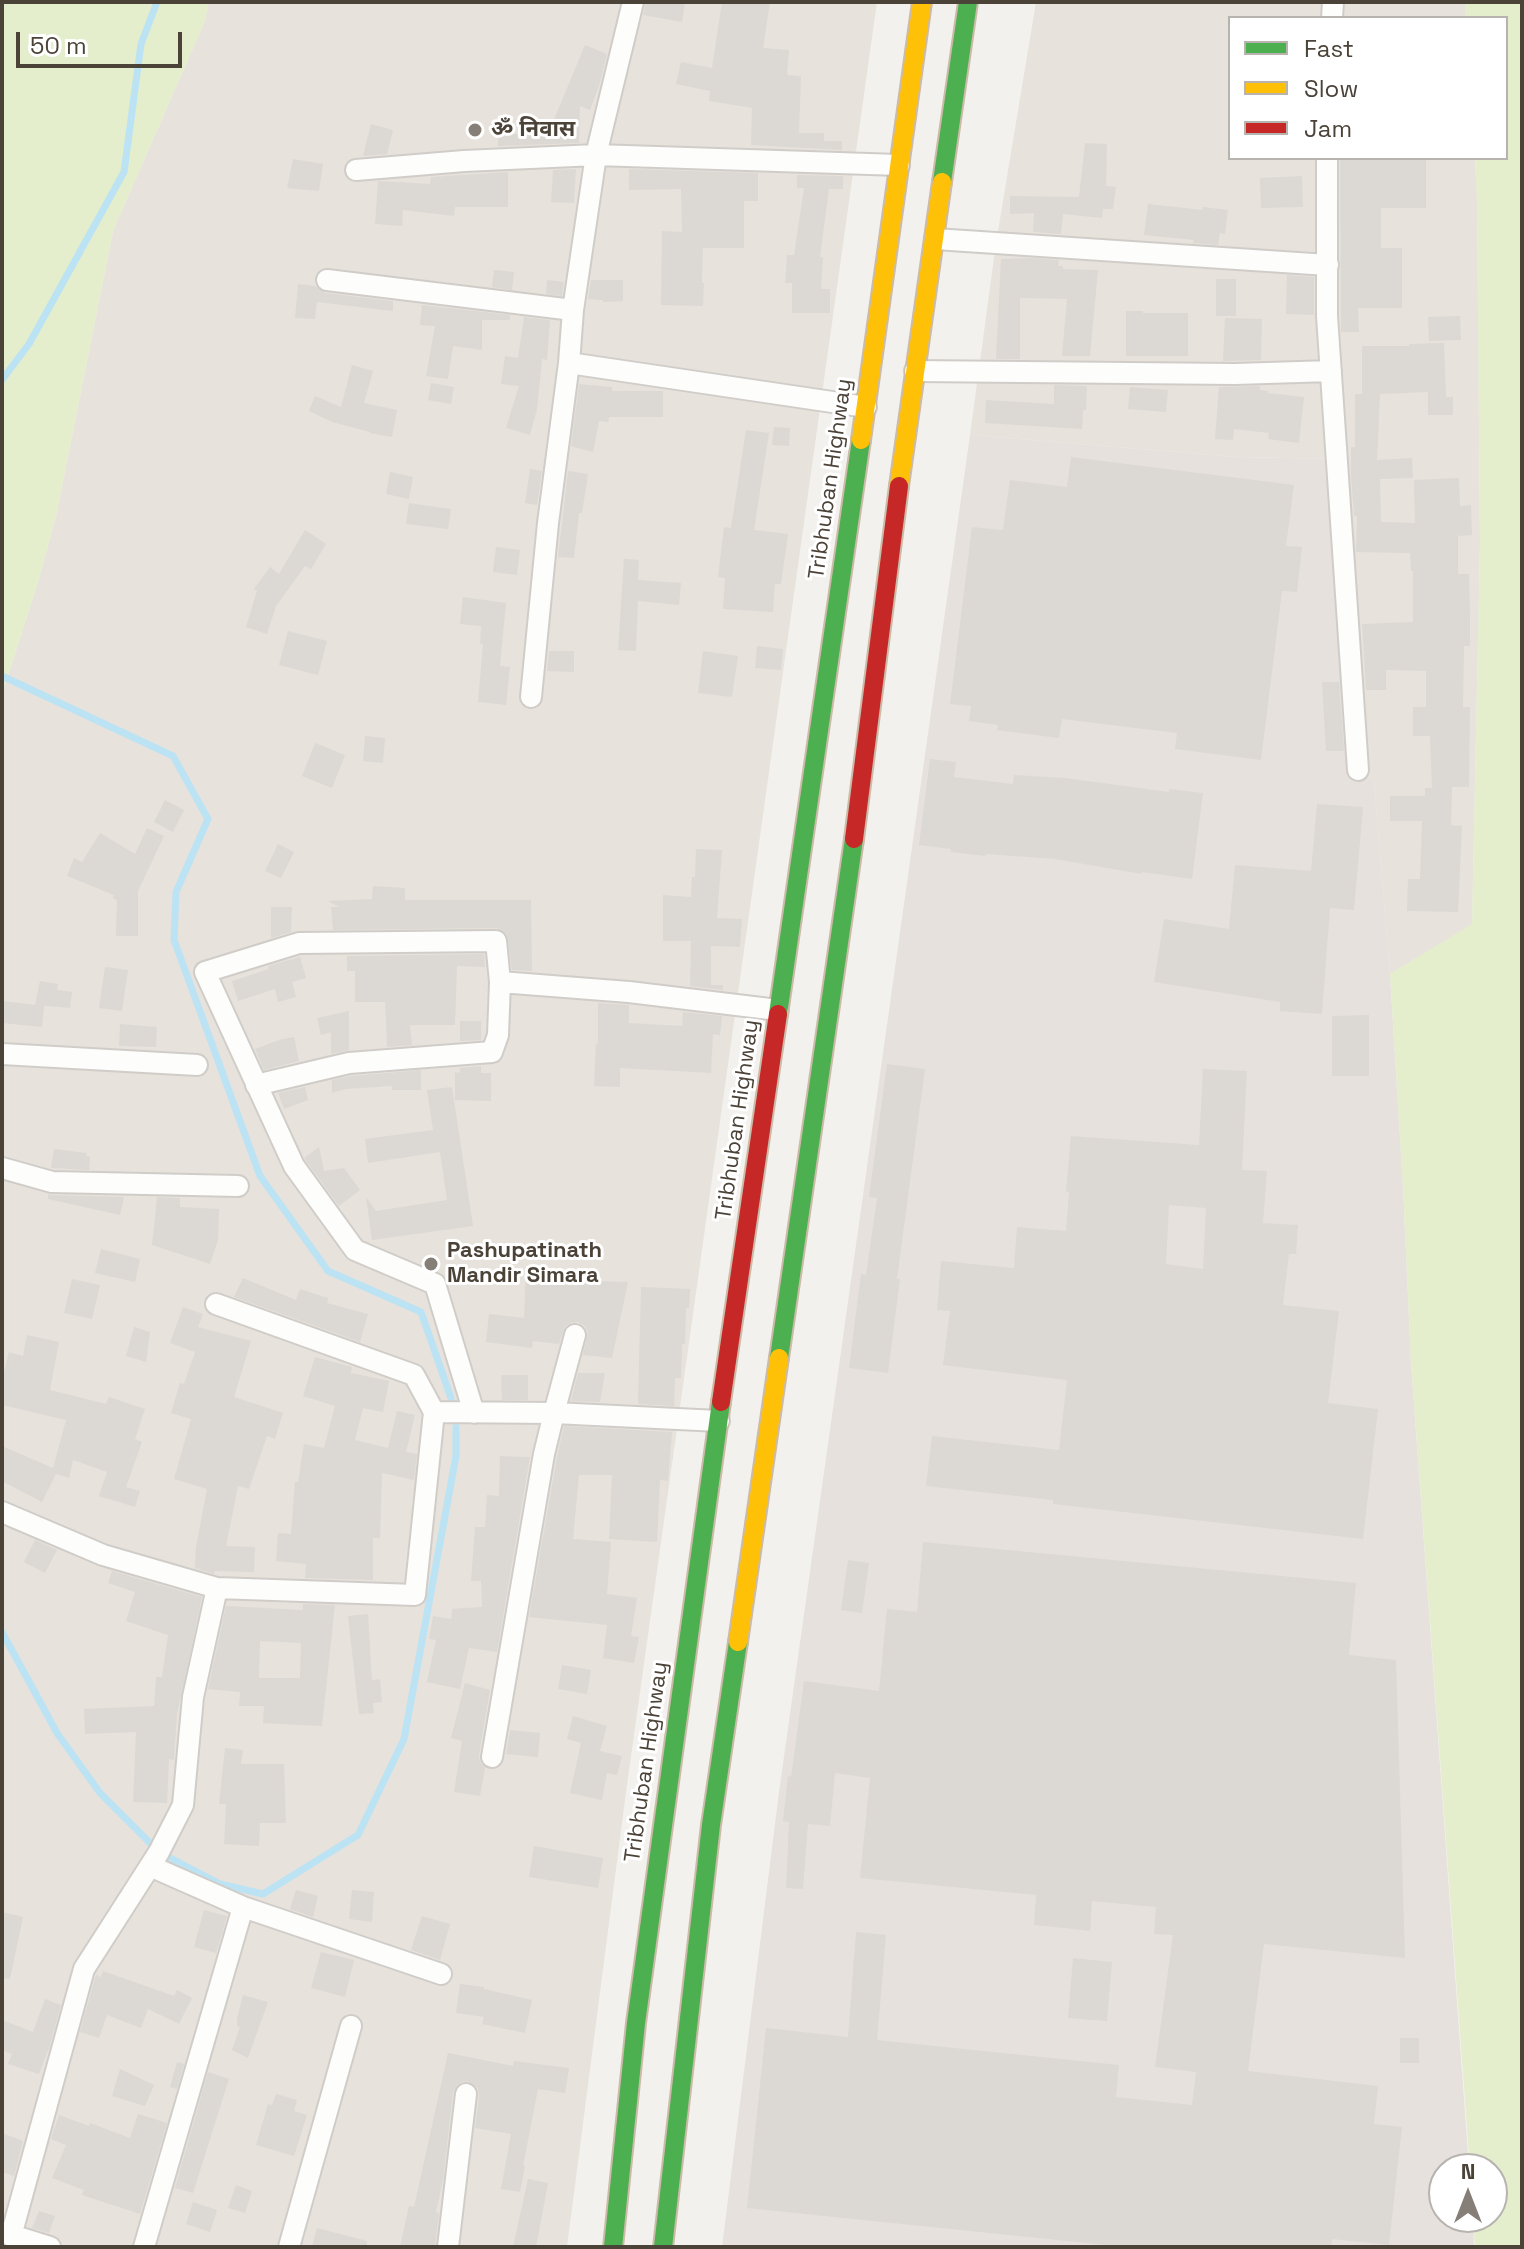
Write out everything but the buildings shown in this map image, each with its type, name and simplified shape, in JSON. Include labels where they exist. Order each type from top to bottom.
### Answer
[{"type":"highway","name":"Tribhuban Highway","points":[[663,2247],[711,1825],[851,862],[878,477],[866,407],[922,2]]},
{"type":"highway","name":"Tribhuban Highway","points":[[613,2247],[636,2023],[698,1562],[778,1010],[878,477],[915,371],[968,2]]},
{"type":"street","points":[[531,697],[573,310],[596,155],[633,2]]},
{"type":"street","points":[[356,170],[596,155],[899,165]]},
{"type":"street","points":[[1327,160],[1327,316],[1358,770]]},
{"type":"street","points":[[935,239],[1328,265]]},
{"type":"street","points":[[327,280],[573,310]]},
{"type":"street","points":[[569,363],[866,407]]},
{"type":"street","points":[[915,371],[1235,374],[1331,371]]},
{"type":"street","points":[[256,1085],[349,1063],[492,1052],[498,1035],[500,982],[496,941],[299,943],[205,972],[256,1085],[294,1166],[355,1250],[435,1284],[474,1413]]},
{"type":"street","points":[[500,982],[629,992],[778,1010]]},
{"type":"street","points":[[2,1054],[197,1065]]},
{"type":"street","points":[[2,1168],[52,1182],[238,1186]]},
{"type":"street","points":[[2,1512],[103,1555],[217,1588],[415,1595],[434,1412],[414,1375],[216,1304]]},
{"type":"street","points":[[492,1757],[544,1454],[575,1335]]},
{"type":"street","points":[[434,1412],[554,1413],[719,1421]]},
{"type":"street","points":[[50,2247],[7,2234],[84,1969],[150,1866],[183,1805],[193,1697],[217,1588]]},
{"type":"street","points":[[150,1866],[243,1907],[441,1974]]},
{"type":"street","points":[[144,2247],[243,1907]]},
{"type":"street","points":[[289,2247],[351,2026]]},
{"type":"street","points":[[448,2247],[466,2094]]},
{"type":"shaded area","points":[[209,2],[877,2],[626,1792],[567,2247],[2,2247],[2,694],[56,516],[113,231],[204,23]]},
{"type":"shaded area","points":[[1036,2],[1465,2],[1466,16],[1228,16],[1228,160],[1475,160],[1480,544],[1472,925],[1390,974],[1374,782],[1358,770],[1336,459],[1236,457],[970,435],[996,243]]},
{"type":"shaded area","points":[[970,435],[1236,457],[1336,459],[1358,770],[1374,782],[1390,974],[1411,1362],[1468,2153],[1428,2153],[1428,2233],[1474,2233],[1474,2247],[722,2247],[779,1792]]},
{"type":"green space","points":[[2,2],[209,2],[204,23],[113,231],[56,516],[2,694]]},
{"type":"green space","points":[[1465,2],[1522,2],[1522,2247],[1475,2247],[1474,2233],[1508,2233],[1508,2153],[1469,2153],[1411,1362],[1390,974],[1472,924],[1480,544],[1475,160],[1508,160],[1508,16],[1466,16]]},
{"type":"waterway","points":[[2,380],[29,344],[124,172],[141,44],[157,2]]},
{"type":"waterway","points":[[2,676],[173,756],[208,819],[176,892],[174,940],[260,1176],[328,1271],[421,1312],[451,1398]]},
{"type":"waterway","points":[[2,1632],[57,1733],[100,1793],[159,1852],[220,1884],[263,1894],[358,1835],[404,1739],[456,1456],[456,1427]]},
{"type":"traffic: fast","points":[[942,182],[968,2]]},
{"type":"traffic: fast","points":[[778,1014],[861,440]]},
{"type":"traffic: fast","points":[[779,1358],[854,839]]},
{"type":"traffic: fast","points":[[613,2247],[636,2023],[721,1402]]},
{"type":"traffic: fast","points":[[663,2247],[711,1825],[738,1642]]},
{"type":"traffic: slow","points":[[861,440],[922,2]]},
{"type":"traffic: slow","points":[[899,486],[942,182]]},
{"type":"traffic: slow","points":[[738,1642],[779,1358]]},
{"type":"traffic: jam","points":[[854,839],[899,486]]},
{"type":"traffic: jam","points":[[721,1402],[778,1014]]},
{"type":"place","name":"ॐ निवास","points":[[475,130]]},
{"type":"place","name":"Pashupatinath Mandir Simara","points":[[431,1264]]}]
